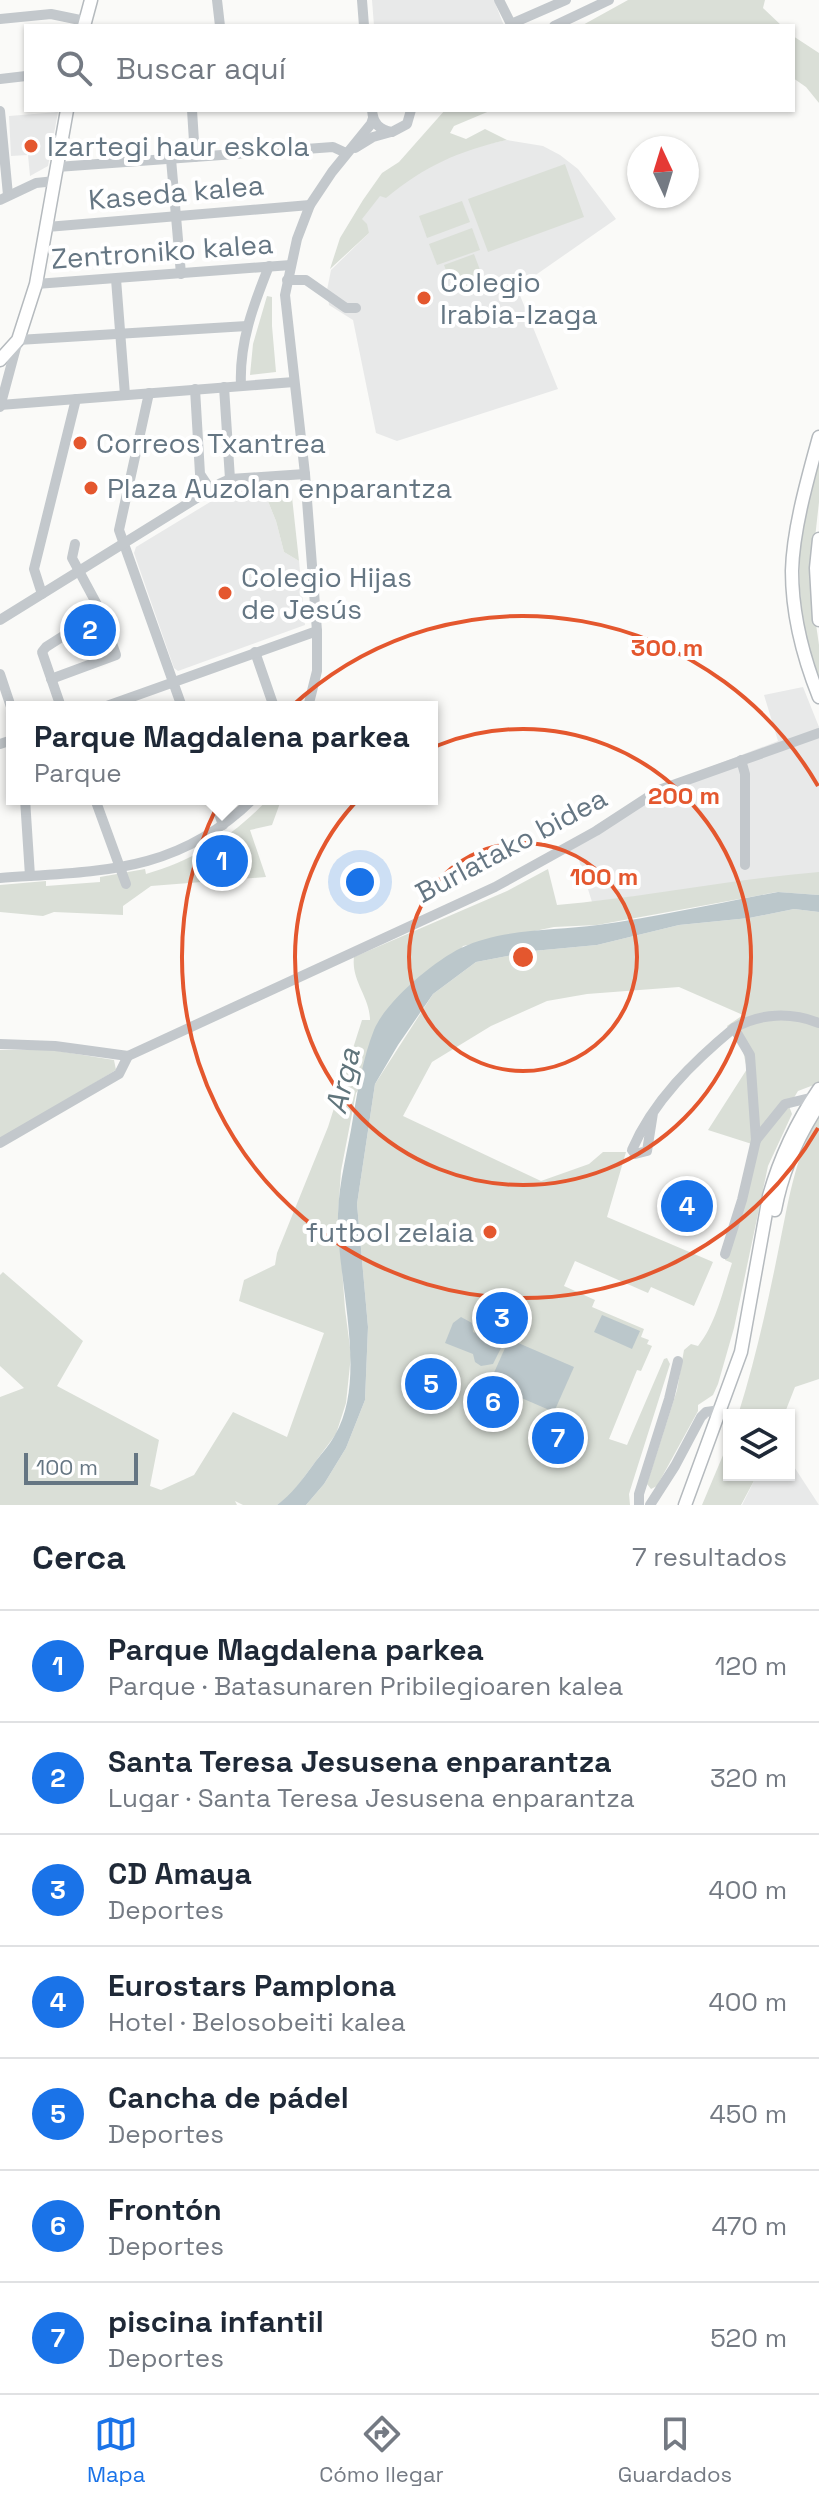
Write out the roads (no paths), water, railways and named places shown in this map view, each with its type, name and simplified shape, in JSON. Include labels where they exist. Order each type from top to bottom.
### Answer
[{"type":"main road","points":[[85,24],[91,0]]},
{"type":"main road","points":[[1,357],[18,340],[36,284],[67,112]]},
{"type":"main road","points":[[819,437],[805,490],[792,569],[802,648],[819,697]]},
{"type":"main road","points":[[819,539],[816,568],[819,620]]},
{"type":"main road","points":[[685,1505],[745,1335],[773,1181],[787,1144],[804,1112],[817,1097]]},
{"type":"main road","points":[[694,1505],[754,1333],[777,1198],[797,1140],[817,1097]]},
{"type":"street","points":[[217,0],[220,24]]},
{"type":"street","points":[[362,0],[364,24]]},
{"type":"street","points":[[499,0],[511,24],[549,3],[566,0]]},
{"type":"street","points":[[558,24],[609,0]]},
{"type":"street","points":[[0,19],[51,14],[85,24]]},
{"type":"street","points":[[0,79],[24,76]]},
{"type":"street","points":[[0,111],[4,198],[56,174],[171,159],[333,147],[346,153]]},
{"type":"street","points":[[192,112],[195,157]]},
{"type":"street","points":[[346,153],[373,137],[397,131],[407,124],[412,112]]},
{"type":"street","points":[[373,114],[382,129],[397,131]]},
{"type":"street","points":[[310,701],[317,671],[317,631],[305,474],[285,295],[310,205],[346,153],[371,124],[373,114]]},
{"type":"street","points":[[171,159],[181,274]]},
{"type":"street","name":"Kaseda kalea","points":[[47,227],[310,205]]},
{"type":"street","name":"Zentroniko kalea","points":[[36,284],[291,265]]},
{"type":"street","points":[[241,386],[247,326],[269,266]]},
{"type":"street","points":[[116,279],[125,395]]},
{"type":"street","points":[[287,280],[306,280],[346,308],[356,308]]},
{"type":"street","points":[[247,326],[18,340],[0,406],[294,382]]},
{"type":"street","points":[[224,387],[230,479]]},
{"type":"street","points":[[195,389],[200,474],[210,489]]},
{"type":"street","points":[[149,393],[119,530],[180,701]]},
{"type":"street","points":[[42,594],[34,569],[76,399]]},
{"type":"street","points":[[0,620],[230,479],[305,474]]},
{"type":"street","points":[[51,679],[116,655],[101,612],[72,558],[75,544]]},
{"type":"street","points":[[0,610],[21,607]]},
{"type":"street","points":[[59,701],[42,652],[101,612]]},
{"type":"street","points":[[120,701],[317,631]]},
{"type":"street","points":[[255,652],[272,701]]},
{"type":"street","points":[[0,674],[9,701]]},
{"type":"street","name":"Burlatako bidea","points":[[128,1056],[495,887],[596,831],[659,790],[819,733]]},
{"type":"street","points":[[741,760],[745,774],[745,865]]},
{"type":"street","points":[[25,805],[30,876]]},
{"type":"street","points":[[97,805],[126,884]]},
{"type":"street","points":[[216,805],[223,825]]},
{"type":"street","points":[[0,878],[120,868],[179,852],[208,837],[246,805]]},
{"type":"street","points":[[653,1113],[668,1091],[734,1028],[755,1018],[783,1015],[819,1023]]},
{"type":"street","points":[[725,1254],[756,1140],[750,1055],[734,1028]]},
{"type":"street","points":[[0,1044],[55,1046],[128,1056],[119,1074],[0,1143]]},
{"type":"street","points":[[756,1140],[785,1104],[817,1097]]},
{"type":"street","points":[[756,1140],[765,1136],[786,1108],[797,1107],[804,1112]]},
{"type":"street","points":[[639,1505],[637,1501],[678,1361]]},
{"type":"street","points":[[650,1505],[701,1417],[706,1412],[721,1410]]},
{"type":"street","points":[[642,1486],[646,1493],[657,1494]]},
{"type":"place","name":"Izartegi haur eskola","points":[[31,146]]},
{"type":"place","name":"Colegio Irabia-Izaga","points":[[424,298]]},
{"type":"place","name":"Correos Txantrea","points":[[80,443]]},
{"type":"place","name":"Plaza Auzolan enparantza","points":[[91,488]]},
{"type":"place","name":"Colegio Hijas de Jesús","points":[[225,593]]},
{"type":"place","name":"Santa Teresa Jesusena enparantza","points":[[90,630]]},
{"type":"place","name":"Parque Magdalena parkea","points":[[222,861]]},
{"type":"place","name":"Eurostars Pamplona","points":[[687,1206]]},
{"type":"place","name":"futbol zelaia","points":[[490,1232]]},
{"type":"place","name":"CD Amaya","points":[[502,1318]]},
{"type":"place","name":"Cancha de pádel","points":[[431,1384]]},
{"type":"place","name":"Frontón","points":[[493,1402]]},
{"type":"place","name":"piscina infantil","points":[[558,1438]]},
{"type":"water label","name":"Arga","points":[[343,1081]]}]
